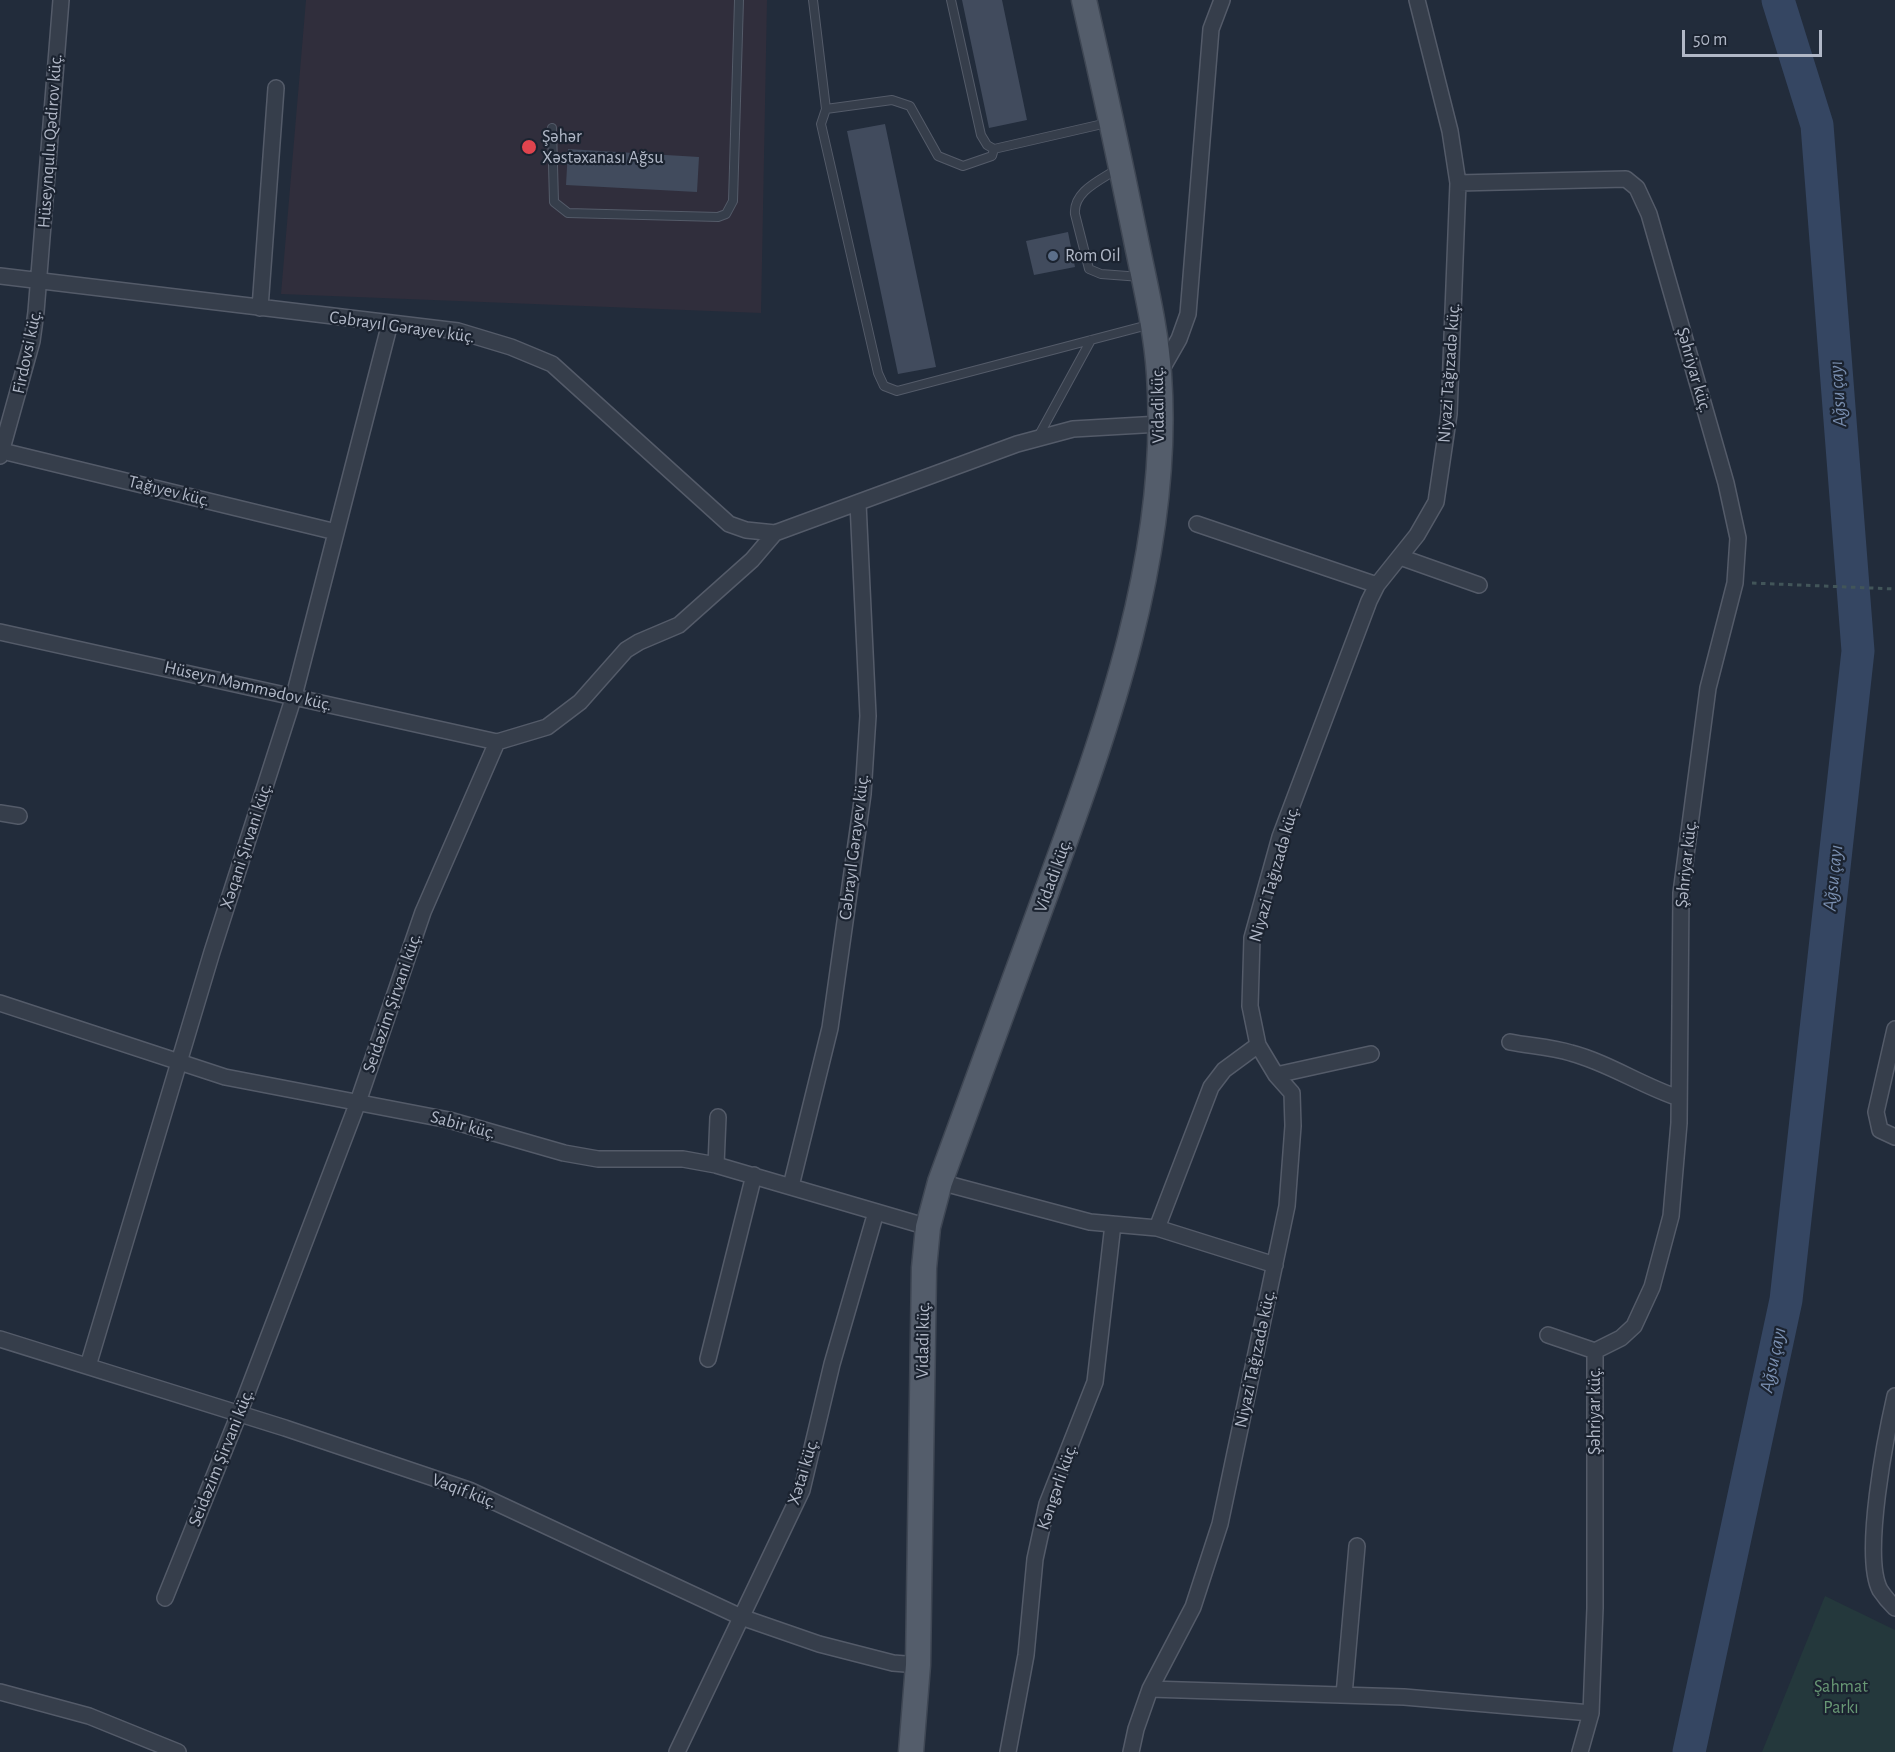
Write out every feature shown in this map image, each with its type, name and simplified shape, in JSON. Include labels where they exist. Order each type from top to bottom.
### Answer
[{"type":"main road","name":"Vidadi küç.","points":[[910,1752],[918,1665],[924,1268],[928,1227],[940,1182],[1070,828],[1119,678],[1143,582],[1150,538],[1160,424],[1159,374],[1153,323],[1112,122],[1084,0]]},
{"type":"street","name":"Hüseynqulu Qədirov küç.","points":[[39,281],[61,0]]},
{"type":"street","points":[[1159,374],[1179,339],[1188,314],[1210,28],[1221,0]]},
{"type":"street","name":"Niyazi Tağızadə küç.","points":[[1131,1752],[1136,1729],[1150,1689],[1194,1607],[1220,1524],[1287,1206],[1293,1126],[1292,1093],[1276,1075],[1258,1045],[1250,1006],[1252,938],[1280,837],[1377,585],[1400,557],[1436,501],[1449,414],[1458,183],[1450,131],[1417,0]]},
{"type":"street","points":[[260,308],[276,88]]},
{"type":"street","name":"Şəhriyar küç.","points":[[1458,183],[1560,182],[1610,178],[1626,179],[1637,188],[1648,214],[1726,483],[1738,537],[1735,583],[1708,688],[1681,893],[1679,1098],[1671,1216],[1652,1287],[1634,1326],[1621,1338],[1595,1351],[1595,1608],[1591,1713],[1580,1752]]},
{"type":"street","name":"Cəbrayıl Gərayev küç.","points":[[0,276],[458,331],[511,347],[552,364],[729,524],[746,530],[775,533]]},
{"type":"street","name":"Firdovsi küç.","points":[[1,453],[7,411],[32,341],[39,281]]},
{"type":"street","name":"Xəqani Şirvani küç.","points":[[88,1366],[178,1064],[294,696],[390,323]]},
{"type":"street","points":[[496,742],[547,726],[580,702],[626,650],[679,625],[752,560],[775,533],[1038,438],[1073,429],[1160,424]]},
{"type":"street","name":"Tağıyev küç.","points":[[1,453],[336,532]]},
{"type":"street","name":"Cəbrayıl Gərayev küç.","points":[[791,1186],[830,1028],[863,794],[868,716],[858,503]]},
{"type":"street","points":[[1197,524],[1377,585]]},
{"type":"street","points":[[1400,557],[1479,585]]},
{"type":"street","name":"Hüseyn Məmmədov küç.","points":[[0,632],[496,742]]},
{"type":"street","name":"Seidəzim Şirvani küç.","points":[[165,1598],[239,1414],[358,1102],[423,912],[496,742]]},
{"type":"street","points":[[0,813],[19,816]]},
{"type":"street","name":"Sabir küç.","points":[[0,1003],[178,1064],[225,1077],[450,1120],[564,1153],[598,1159],[683,1160],[716,1165],[928,1227]]},
{"type":"street","points":[[1895,1029],[1876,1112],[1880,1130],[1895,1137]]},
{"type":"street","points":[[1510,1042],[1571,1053],[1620,1072],[1654,1090],[1679,1098]]},
{"type":"street","points":[[1157,1228],[1211,1088],[1224,1070],[1258,1045]]},
{"type":"street","points":[[1276,1075],[1371,1054]]},
{"type":"street","points":[[716,1165],[718,1117]]},
{"type":"street","points":[[708,1359],[754,1175]]},
{"type":"street","points":[[940,1182],[1090,1222],[1157,1228],[1275,1265]]},
{"type":"street","name":"Xətai küç.","points":[[677,1752],[802,1490],[832,1364],[876,1212]]},
{"type":"street","name":"Kəngərli küç.","points":[[1008,1752],[1026,1655],[1035,1558],[1047,1504],[1095,1382],[1113,1224]]},
{"type":"street","points":[[1548,1335],[1595,1351]]},
{"type":"street","name":"Vaqif küç.","points":[[0,1339],[239,1414],[469,1490],[741,1617],[819,1644],[893,1663],[918,1665]]},
{"type":"street","points":[[1895,1396],[1887,1429],[1873,1546],[1879,1588],[1895,1608]]},
{"type":"street","points":[[1344,1695],[1357,1546]]},
{"type":"street","points":[[1150,1689],[1404,1697],[1591,1713]]},
{"type":"street","points":[[0,1692],[89,1716],[178,1752]]},
{"type":"lane","points":[[552,129],[554,202],[568,213],[718,217],[726,213],[733,201],[739,0]]},
{"type":"lane","points":[[813,0],[826,109],[822,124],[875,362],[884,386],[897,391],[1153,323]]},
{"type":"lane","points":[[951,0],[981,135],[987,145],[994,149],[1112,122]]},
{"type":"lane","points":[[826,109],[892,100],[910,106],[938,156],[963,166],[992,156],[994,149]]},
{"type":"lane","points":[[1121,166],[1080,195],[1074,204],[1075,213],[1089,269],[1101,274],[1143,277]]},
{"type":"lane","points":[[1038,438],[1090,340]]},
{"type":"path","points":[[1735,583],[1895,589]]},
{"type":"shaded area","name":"Şəhər Xəstəxanası Ağsu","points":[[306,0],[767,0],[761,313],[281,294]]},
{"type":"green space","name":"Şahmat Parkı","points":[[1825,1596],[1895,1630],[1895,1752],[1762,1752]]},
{"type":"building","points":[[962,0],[1002,0],[1027,120],[989,128]]},
{"type":"building","points":[[885,124],[936,367],[898,374],[847,131]]},
{"type":"building","points":[[568,149],[699,157],[697,192],[566,185]]},
{"type":"building","points":[[1068,232],[1075,267],[1034,275],[1026,241]]},
{"type":"waterway","name":"Ağsu çayı","points":[[1689,1752],[1786,1300],[1858,651],[1817,125],[1778,0]]},
{"type":"place","name":"Şəhər Xəstəxanası Ağsu","points":[[529,147]]},
{"type":"place","name":"Rom Oil","points":[[1053,256]]}]
